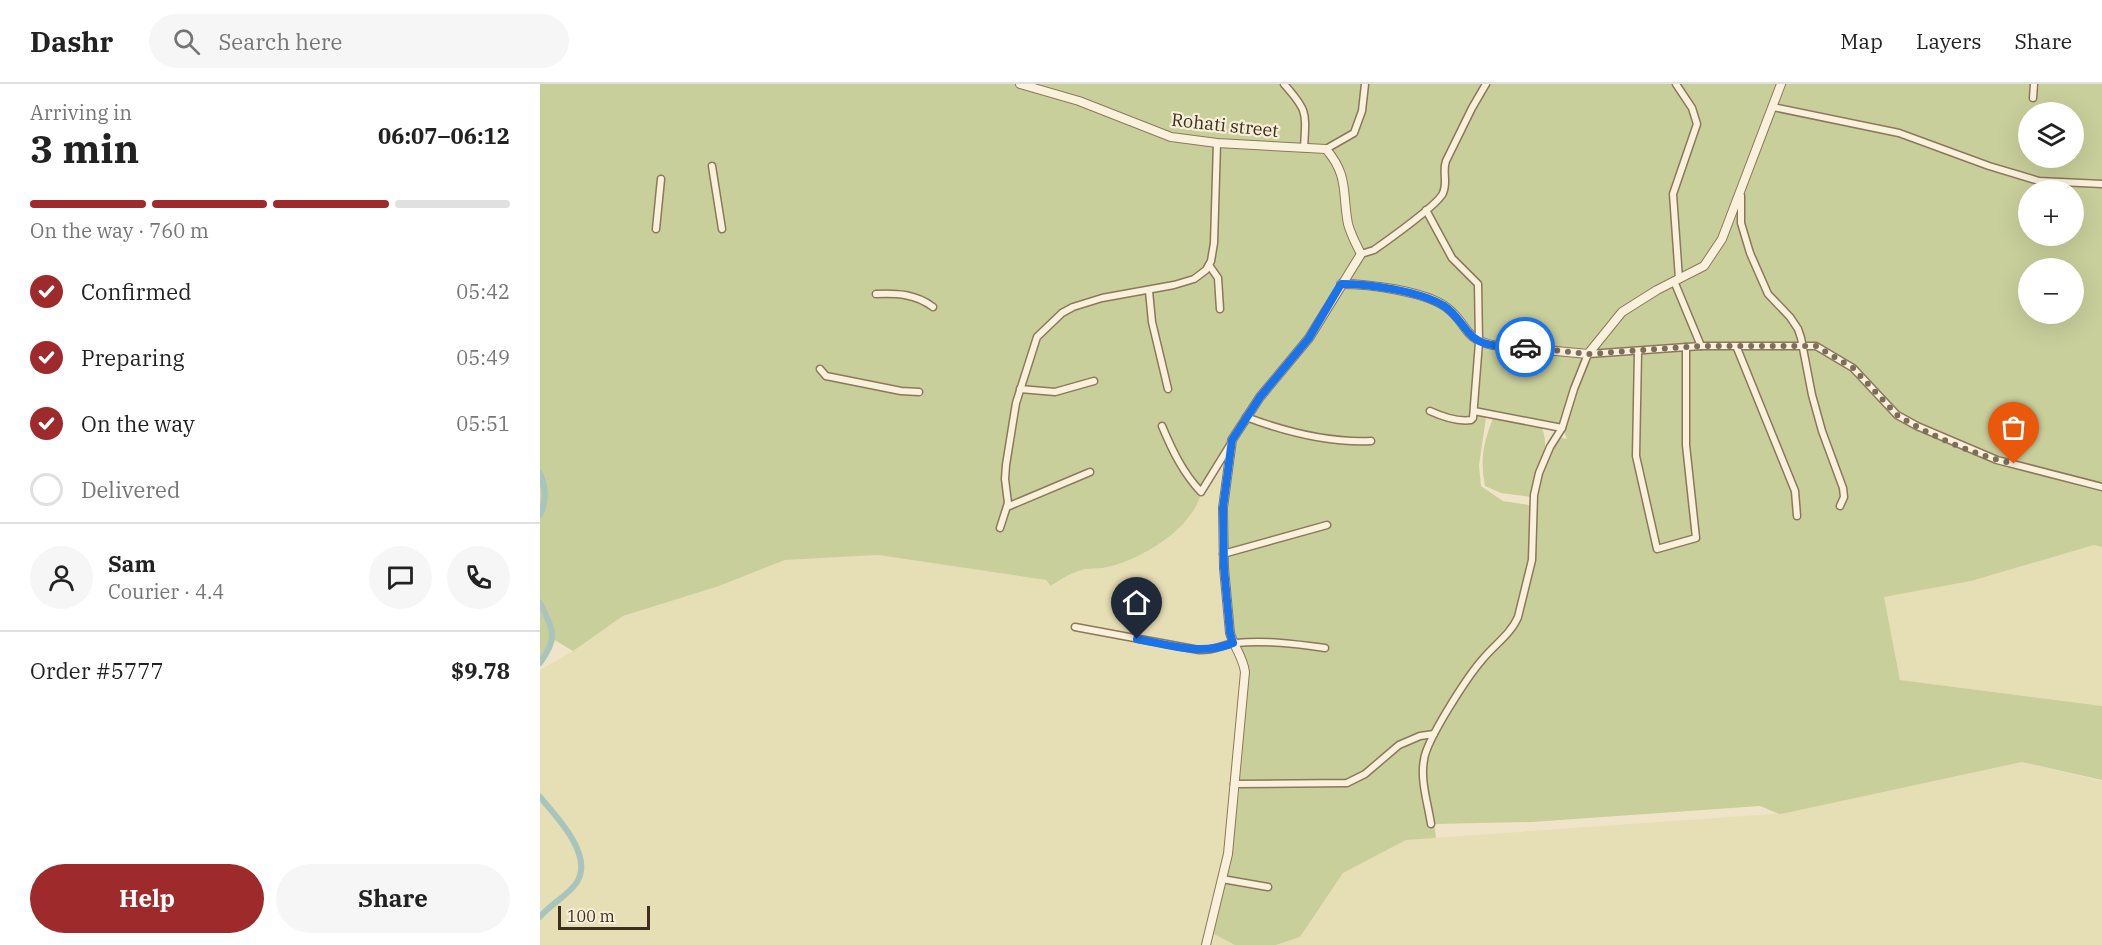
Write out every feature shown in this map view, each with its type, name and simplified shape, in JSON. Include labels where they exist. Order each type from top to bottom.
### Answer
[{"type":"street","name":"Rohati street","points":[[1020,84],[1079,101],[1171,137],[1217,143],[1326,149]]},
{"type":"street","points":[[1284,84],[1297,97],[1304,112],[1304,148]]},
{"type":"street","points":[[1361,254],[1348,223],[1341,171],[1326,149],[1354,133],[1362,111],[1365,84]]},
{"type":"street","points":[[1162,426],[1187,475],[1201,492],[1246,417],[1309,338],[1361,254],[1374,250],[1436,204],[1444,193],[1447,183],[1444,166],[1486,84]]},
{"type":"street","points":[[1676,84],[1692,108],[1697,124],[1673,194],[1676,280],[1701,346]]},
{"type":"street","points":[[1431,824],[1423,761],[1427,746],[1476,667],[1516,622],[1527,588],[1532,560],[1534,495],[1537,480],[1546,455],[1562,428],[1588,354],[1622,312],[1676,280],[1694,273],[1704,266],[1715,253],[1780,84]]},
{"type":"street","points":[[2033,98],[2034,84]]},
{"type":"street","points":[[1773,107],[1899,133],[1989,166],[2039,181],[2102,184]]},
{"type":"street","points":[[1000,528],[1007,507],[1006,465],[1016,403],[1037,337],[1062,313],[1102,298],[1149,291],[1194,279],[1200,275],[1209,265],[1214,243],[1217,143]]},
{"type":"street","points":[[712,166],[722,229]]},
{"type":"street","points":[[656,229],[661,179]]},
{"type":"street","points":[[1741,186],[1741,223],[1750,253],[1768,294],[1798,328],[1822,431],[1843,488],[1844,497],[1840,506]]},
{"type":"street","points":[[1426,210],[1452,258],[1478,284],[1479,342],[1473,420],[1464,421],[1440,416],[1430,411]]},
{"type":"street","points":[[1209,265],[1218,278],[1220,309]]},
{"type":"street","points":[[1341,284],[1378,286],[1441,304],[1454,314],[1468,333],[1479,342],[1492,345],[1588,354],[1701,346],[1737,348],[1816,346],[1853,368],[1897,415],[1917,426],[1997,460],[2102,488]]},
{"type":"street","points":[[1149,291],[1152,322],[1168,389]]},
{"type":"street","points":[[876,294],[904,294],[933,307]]},
{"type":"street","points":[[1638,352],[1636,456],[1657,549],[1696,538],[1686,444],[1686,347]]},
{"type":"street","points":[[1737,348],[1795,491],[1797,516]]},
{"type":"street","points":[[820,369],[826,376],[901,391],[919,392]]},
{"type":"street","points":[[1020,389],[1055,392],[1094,381]]},
{"type":"street","points":[[1474,411],[1562,428]]},
{"type":"street","points":[[1246,417],[1298,434],[1371,441]]},
{"type":"street","points":[[1206,945],[1228,854],[1245,672],[1241,656],[1230,633],[1223,554],[1223,508],[1232,440]]},
{"type":"street","points":[[1007,507],[1090,472]]},
{"type":"street","points":[[1223,554],[1327,525]]},
{"type":"street","points":[[1075,627],[1199,650],[1217,649],[1233,643],[1279,642],[1325,648]]},
{"type":"street","points":[[1234,784],[1347,783],[1365,774],[1399,745],[1420,736],[1434,734]]},
{"type":"street","points":[[1222,879],[1268,886]]},
{"type":"shaded area","points":[[1231,441],[1229,628],[1246,659],[1242,659],[1236,746],[1223,862],[1209,908],[1212,933],[1235,945],[540,945],[540,670],[573,651],[623,616],[719,586],[785,560],[878,555],[1046,580],[1052,586],[1078,570],[1106,568],[1146,552],[1168,538],[1190,517],[1203,481],[1213,471]]},
{"type":"shaded area","points":[[2094,545],[2102,547],[2102,706],[1900,680],[1884,597],[1971,581]]},
{"type":"shaded area","points":[[2022,762],[2102,781],[2102,945],[1276,945],[1300,937],[1343,873],[1406,840],[1786,813]]},
{"type":"green space","points":[[540,84],[2102,84],[2102,547],[2094,545],[1971,581],[1884,597],[1900,680],[2102,706],[2102,780],[2022,762],[1779,814],[1760,806],[1532,822],[1434,824],[1436,838],[1406,840],[1343,873],[1300,937],[1276,945],[1235,945],[1212,933],[1230,854],[1240,785],[1239,756],[1247,681],[1246,659],[1229,628],[1221,508],[1231,443],[1213,471],[1203,481],[1200,497],[1193,511],[1169,537],[1138,556],[1104,568],[1080,570],[1051,586],[1046,580],[878,555],[785,560],[719,586],[623,616],[573,651],[553,639],[550,649],[540,662]],"holes":[[[1487,411],[1562,427],[1567,439],[1558,437],[1549,449],[1535,506],[1503,501],[1481,486],[1479,465]]]},
{"type":"green space","points":[[1493,418],[1542,428],[1544,454],[1531,497],[1501,493],[1485,486],[1483,452]]},
{"type":"waterway","points":[[540,473],[545,494],[540,515]]},
{"type":"waterway","points":[[540,603],[552,633],[550,646],[540,663]]},
{"type":"waterway","points":[[540,797],[571,836],[581,860],[581,871],[577,882],[540,917]]},
{"type":"way so far","points":[[1525,347],[1588,354],[1701,346],[1778,348],[1816,346],[1859,373],[1897,415],[1943,438],[1997,460],[2014,464]]},
{"type":"route","points":[[1137,639],[1199,650],[1217,649],[1233,643],[1230,633],[1223,554],[1223,508],[1232,440],[1260,397],[1309,338],[1341,284],[1378,286],[1430,300],[1441,304],[1454,314],[1468,333],[1479,342],[1525,347]]}]
